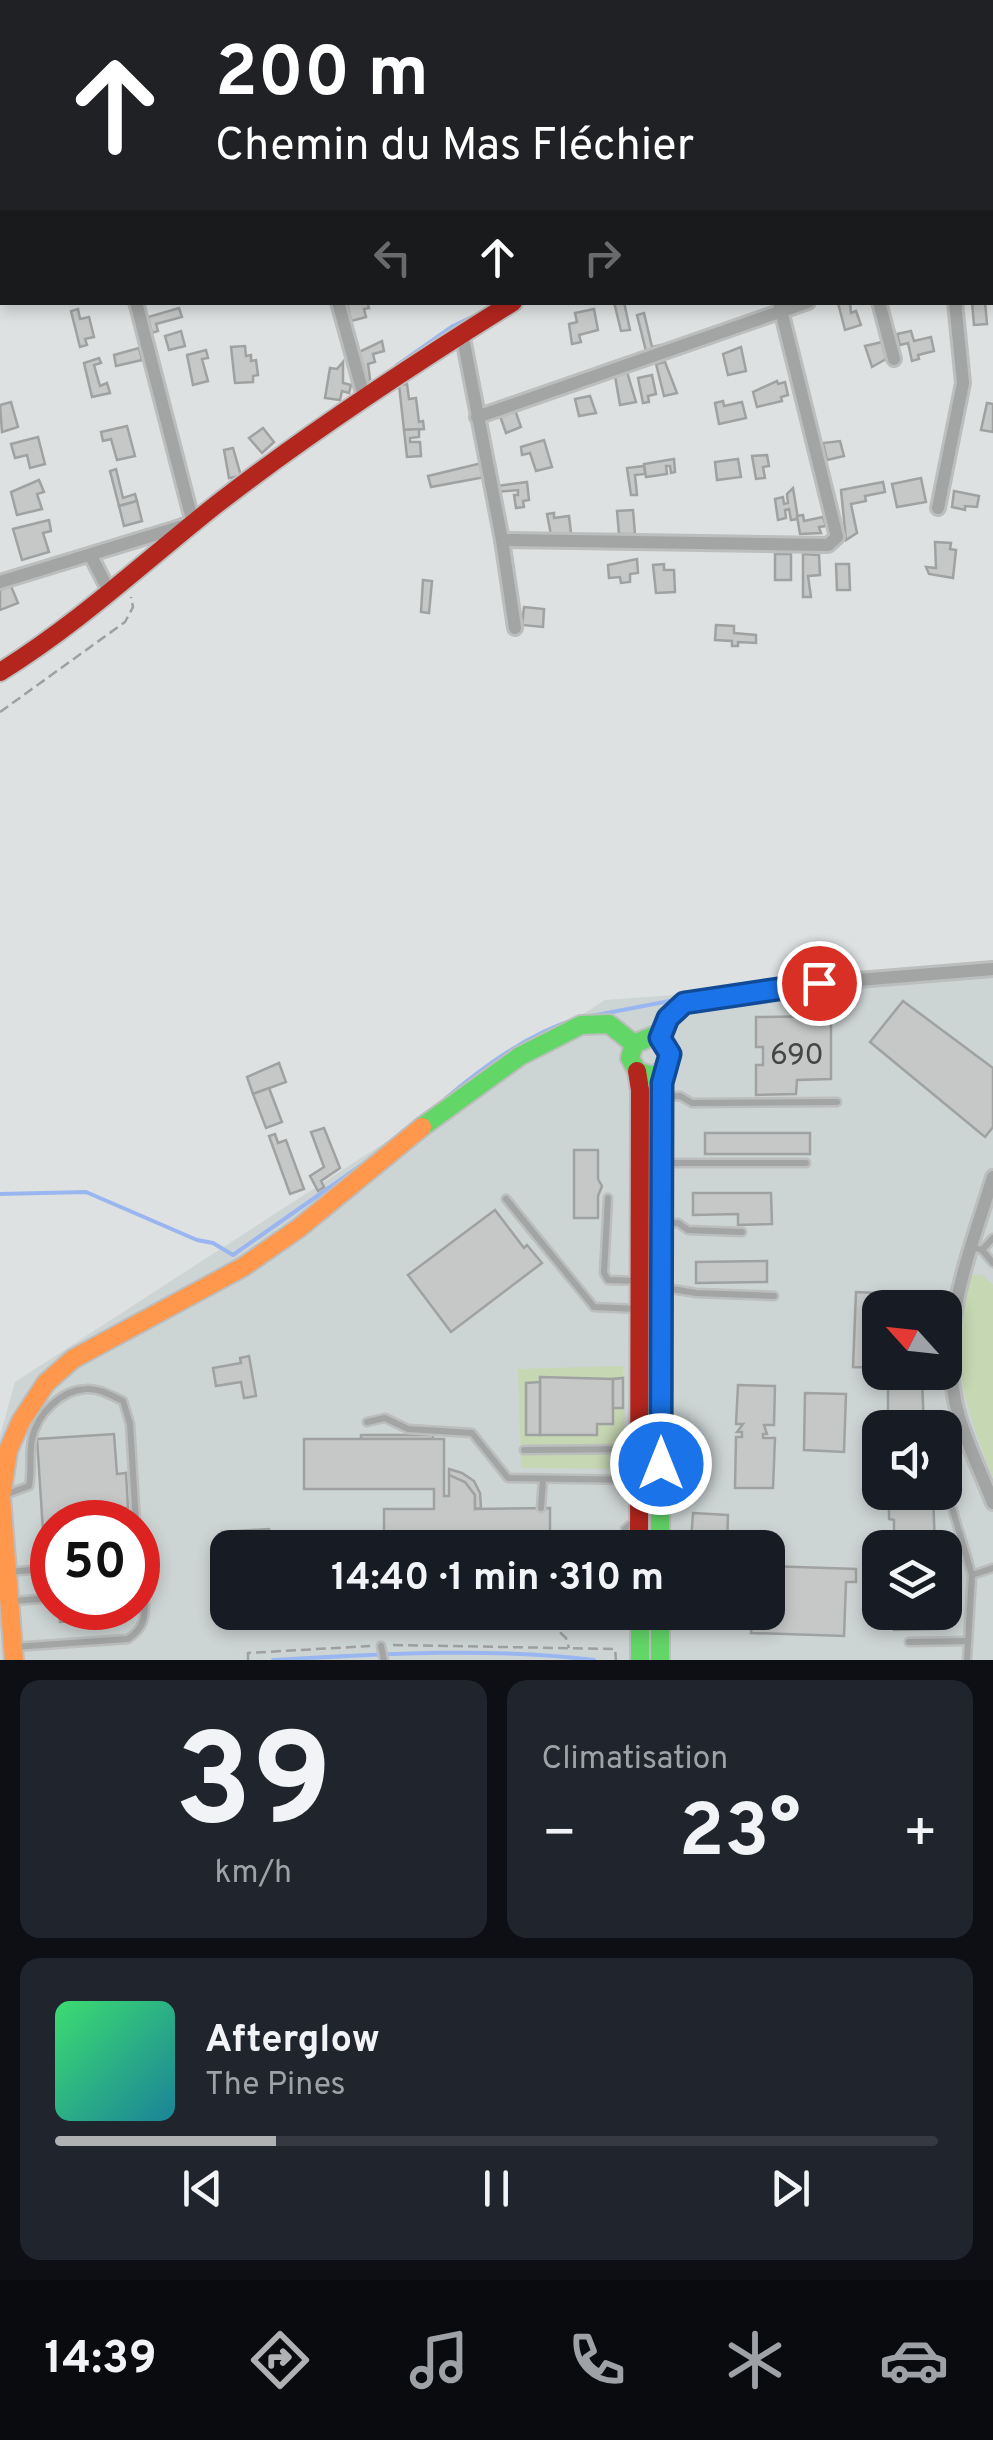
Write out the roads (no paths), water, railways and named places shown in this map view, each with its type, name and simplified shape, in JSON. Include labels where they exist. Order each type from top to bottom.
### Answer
[{"type":"street","points":[[137,305],[192,523]]},
{"type":"street","points":[[339,305],[365,400]]},
{"type":"street","points":[[0,672],[33,652],[116,588],[192,523],[462,333],[508,305]]},
{"type":"street","points":[[880,305],[894,358]]},
{"type":"street","points":[[938,508],[963,383],[954,305]]},
{"type":"street","points":[[478,418],[782,306],[837,537],[828,545],[810,547],[502,540]]},
{"type":"street","points":[[462,333],[515,628]]},
{"type":"street","points":[[0,582],[192,523]]},
{"type":"street","points":[[91,556],[116,588]]},
{"type":"street","points":[[660,1038],[668,1018],[684,1003],[784,986],[993,969]]},
{"type":"street","points":[[13,1654],[1,1497],[8,1451],[21,1421],[46,1383],[74,1358],[243,1267],[520,1056],[581,1025],[609,1024],[634,1044]]},
{"type":"street","points":[[639,1530],[640,1090],[630,1058],[634,1044],[646,1036],[660,1038],[669,1051],[662,1096],[660,1530]]},
{"type":"street","points":[[637,1071],[653,1076],[665,1069]]},
{"type":"street","points":[[993,1177],[977,1248],[960,1280],[951,1322],[959,1416],[993,1503]]},
{"type":"street","points":[[640,1630],[640,1660]]},
{"type":"street","points":[[660,1630],[660,1660]]},
{"type":"lane","points":[[662,1096],[680,1096],[692,1103],[836,1102]]},
{"type":"lane","points":[[662,1163],[806,1163]]},
{"type":"lane","points":[[608,1198],[604,1273],[608,1280],[639,1281]]},
{"type":"lane","points":[[506,1199],[594,1307],[639,1309]]},
{"type":"lane","points":[[662,1222],[678,1223],[688,1230],[742,1232]]},
{"type":"lane","points":[[993,1238],[977,1248],[993,1263]]},
{"type":"lane","points":[[661,1288],[774,1296]]},
{"type":"lane","points":[[1,1497],[28,1486],[31,1439],[38,1422],[59,1397],[85,1388],[123,1401],[130,1424],[135,1500]]},
{"type":"lane","points":[[367,1422],[384,1418],[408,1430],[472,1433],[508,1478],[639,1480]]},
{"type":"lane","points":[[524,1450],[639,1449]]},
{"type":"lane","points":[[541,1508],[542,1480]]},
{"type":"lane","points":[[953,1510],[972,1575],[967,1660]]},
{"type":"lane","points":[[625,1530],[639,1516]]},
{"type":"lane","points":[[972,1575],[993,1568]]},
{"type":"lane","points":[[9,1572],[30,1570]]},
{"type":"lane","points":[[10,1601],[30,1600]]},
{"type":"lane","points":[[13,1654],[128,1639],[140,1630]]},
{"type":"lane","points":[[910,1642],[968,1641]]},
{"type":"lane","points":[[381,1646],[384,1660]]},
{"type":"waterway","points":[[396,366],[453,326],[476,315]]},
{"type":"waterway","points":[[172,523],[181,519]]},
{"type":"waterway","points":[[586,1017],[680,999]]},
{"type":"waterway","points":[[445,1099],[507,1052],[577,1019]]},
{"type":"waterway","points":[[0,1194],[86,1192],[197,1240],[213,1243],[233,1255],[363,1164]]},
{"type":"waterway","points":[[273,1660],[474,1653],[594,1660]]}]
